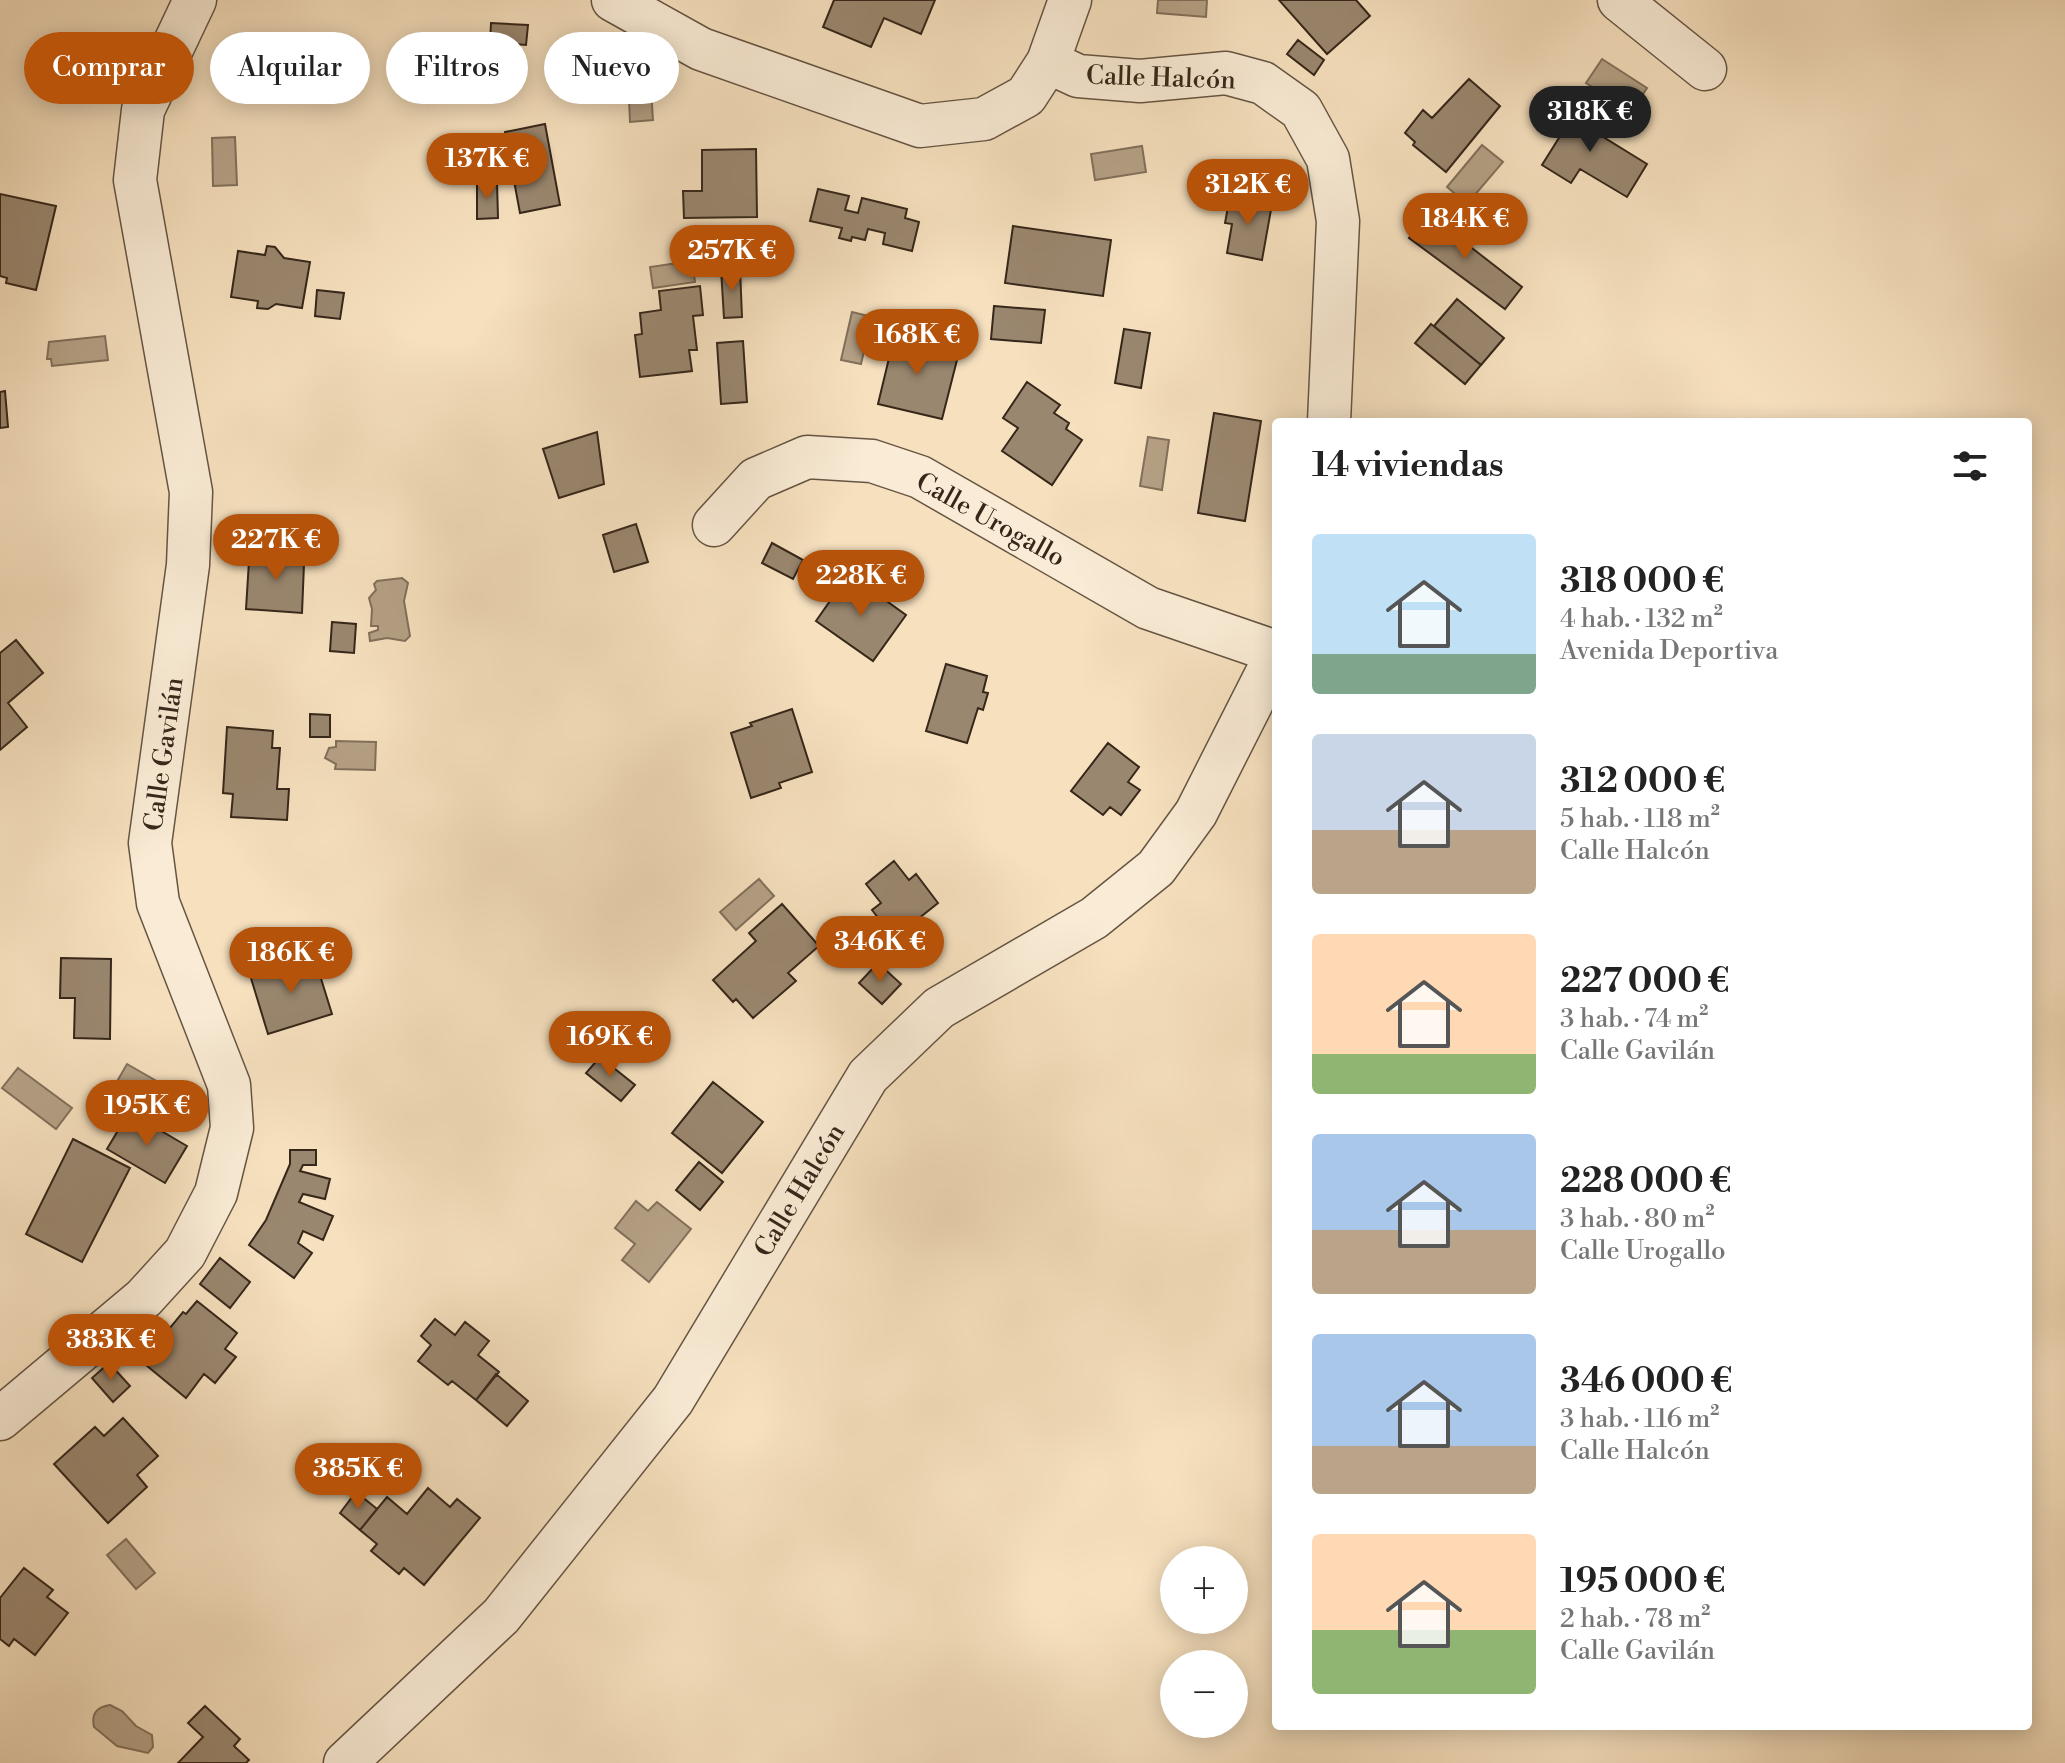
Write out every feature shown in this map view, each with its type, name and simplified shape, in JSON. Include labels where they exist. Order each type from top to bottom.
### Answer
[{"type":"street","name":"Calle Gavilán","points":[[0,1419],[144,1298],[185,1253],[216,1193],[232,1128],[229,1085],[158,903],[150,843],[188,565],[191,492],[135,180],[143,110],[195,0]]},
{"type":"street","points":[[613,0],[701,49],[920,126],[984,119],[1026,96],[1048,62]]},
{"type":"street","name":"Calle Halcón","points":[[1070,0],[1048,62],[1078,76],[1140,81],[1226,73],[1263,83],[1301,110],[1328,159],[1338,221],[1329,418]]},
{"type":"street","points":[[1619,0],[1705,69]]},
{"type":"street","name":"Calle Urogallo","points":[[714,525],[756,479],[807,457],[872,461],[920,477],[1148,608],[1272,652]]},
{"type":"street","name":"Calle Halcón","points":[[345,1763],[501,1616],[673,1400],[868,1076],[939,1008],[1094,918],[1156,868],[1196,813],[1272,661]]},
{"type":"shaded area","points":[[1158,0],[1207,0],[1206,17],[1157,13]]},
{"type":"shaded area","points":[[1602,59],[1647,88],[1631,112],[1586,83]]},
{"type":"shaded area","points":[[629,104],[652,104],[653,120],[630,122]]},
{"type":"shaded area","points":[[235,137],[237,185],[213,186],[212,138]]},
{"type":"shaded area","points":[[1482,145],[1503,162],[1467,204],[1447,187]]},
{"type":"shaded area","points":[[1142,146],[1146,172],[1095,180],[1091,154]]},
{"type":"shaded area","points":[[692,261],[695,282],[653,288],[650,267]]},
{"type":"shaded area","points":[[852,312],[872,317],[861,364],[841,360]]},
{"type":"shaded area","points":[[105,336],[108,360],[52,366],[51,359],[47,359],[49,342]]},
{"type":"shaded area","points":[[1148,437],[1169,440],[1162,490],[1140,486]]},
{"type":"shaded area","points":[[402,578],[408,583],[404,601],[410,636],[405,641],[387,638],[370,641],[369,633],[378,630],[378,626],[371,626],[369,598],[376,590],[374,584]]},
{"type":"shaded area","points":[[336,741],[376,742],[375,770],[335,769],[336,764],[325,758],[329,748],[336,747]]},
{"type":"shaded area","points":[[759,879],[774,896],[736,930],[720,912]]},
{"type":"shaded area","points":[[127,1064],[174,1091],[162,1112],[115,1085]]},
{"type":"shaded area","points":[[18,1068],[72,1108],[56,1129],[2,1088]]},
{"type":"shaded area","points":[[636,1201],[648,1211],[657,1202],[691,1229],[649,1282],[622,1260],[635,1244],[615,1228]]},
{"type":"shaded area","points":[[126,1539],[155,1573],[136,1589],[107,1555]]},
{"type":"shaded area","points":[[110,1705],[152,1735],[153,1747],[148,1753],[117,1746],[94,1727],[96,1712]]},
{"type":"building","points":[[834,0],[935,0],[921,34],[884,18],[871,47],[823,27]]},
{"type":"building","points":[[1279,0],[1356,0],[1370,16],[1327,54]]},
{"type":"building","points":[[491,23],[528,25],[527,32],[491,32]]},
{"type":"building","points":[[1298,40],[1324,60],[1314,75],[1287,54]]},
{"type":"building","points":[[1469,79],[1500,106],[1446,172],[1413,145],[1415,142],[1405,133],[1423,110],[1432,118]]},
{"type":"building","points":[[1558,104],[1647,164],[1627,197],[1580,169],[1571,183],[1542,165],[1562,133],[1545,123]]},
{"type":"building","points":[[545,124],[560,205],[520,213],[505,132]]},
{"type":"building","points":[[756,149],[757,217],[684,218],[683,191],[702,191],[702,150]]},
{"type":"building","points":[[497,182],[498,218],[477,219],[477,183]]},
{"type":"building","points":[[818,189],[849,196],[845,210],[858,213],[862,198],[907,209],[905,218],[919,222],[912,251],[883,244],[885,233],[868,229],[865,240],[852,237],[851,241],[839,238],[842,228],[810,221]]},
{"type":"building","points":[[0,194],[56,206],[36,290],[6,283],[7,278],[0,276]]},
{"type":"building","points":[[1230,196],[1272,204],[1262,260],[1227,253],[1232,224],[1225,223]]},
{"type":"building","points":[[1427,213],[1522,287],[1505,309],[1409,238]]},
{"type":"building","points":[[1013,226],[1111,240],[1103,296],[1005,283]]},
{"type":"building","points":[[267,246],[275,247],[284,258],[310,262],[302,308],[276,304],[268,309],[257,308],[258,301],[231,297],[238,251],[265,255]]},
{"type":"building","points":[[721,269],[740,269],[742,317],[724,318]]},
{"type":"building","points":[[700,286],[703,315],[693,316],[697,350],[689,350],[692,371],[640,377],[635,335],[642,334],[640,313],[661,310],[659,291]]},
{"type":"building","points":[[317,290],[344,293],[340,319],[315,316]]},
{"type":"building","points":[[1457,299],[1504,338],[1481,365],[1434,326]]},
{"type":"building","points":[[994,306],[1045,310],[1041,343],[991,339]]},
{"type":"building","points":[[1431,324],[1481,365],[1465,384],[1415,343]]},
{"type":"building","points":[[896,329],[927,337],[925,348],[958,356],[942,419],[878,404]]},
{"type":"building","points":[[1124,329],[1150,333],[1141,388],[1115,383]]},
{"type":"building","points":[[743,341],[747,402],[721,404],[717,343]]},
{"type":"building","points":[[1027,382],[1060,405],[1054,413],[1069,423],[1066,429],[1082,440],[1052,485],[1002,451],[1018,428],[1003,418]]},
{"type":"building","points":[[5,391],[8,427],[0,428],[0,392]]},
{"type":"building","points":[[1214,413],[1261,421],[1245,521],[1198,513]]},
{"type":"building","points":[[597,432],[604,484],[559,498],[543,449]]},
{"type":"building","points":[[636,524],[648,562],[614,572],[603,535]]},
{"type":"building","points":[[772,543],[803,560],[793,579],[762,563]]},
{"type":"building","points":[[265,548],[299,550],[298,563],[304,564],[302,613],[246,609],[249,561],[264,561]]},
{"type":"building","points":[[849,574],[906,615],[873,661],[816,621]]},
{"type":"building","points":[[332,622],[356,624],[354,653],[330,651]]},
{"type":"building","points":[[16,640],[43,673],[8,703],[27,727],[0,750],[0,653]]},
{"type":"building","points":[[946,664],[987,676],[983,692],[988,693],[983,710],[978,708],[967,743],[926,731]]},
{"type":"building","points":[[792,709],[812,772],[779,783],[781,788],[751,798],[731,733]]},
{"type":"building","points":[[310,714],[330,715],[330,737],[310,737]]},
{"type":"building","points":[[227,727],[273,731],[272,748],[280,748],[277,789],[289,789],[287,820],[231,817],[233,794],[223,793]]},
{"type":"building","points":[[1108,743],[1139,767],[1128,782],[1140,790],[1121,815],[1110,807],[1103,815],[1071,791]]},
{"type":"building","points":[[894,861],[909,880],[916,874],[938,903],[894,938],[872,910],[881,903],[866,884]]},
{"type":"building","points":[[782,904],[819,946],[788,973],[796,981],[753,1018],[713,980],[756,941],[749,933]]},
{"type":"building","points":[[314,956],[332,1014],[268,1034],[250,975]]},
{"type":"building","points":[[61,958],[111,959],[110,1039],[74,1038],[75,998],[60,998]]},
{"type":"building","points":[[878,963],[901,984],[882,1004],[859,983]]},
{"type":"building","points":[[600,1057],[635,1085],[621,1101],[586,1073]]},
{"type":"building","points":[[713,1082],[763,1122],[722,1173],[672,1133]]},
{"type":"building","points":[[129,1112],[187,1146],[165,1183],[107,1149]]},
{"type":"building","points":[[73,1139],[130,1168],[82,1262],[26,1234]]},
{"type":"building","points":[[290,1150],[316,1150],[316,1165],[303,1165],[300,1171],[330,1179],[325,1199],[303,1194],[299,1202],[333,1216],[323,1240],[303,1231],[298,1243],[312,1253],[294,1278],[249,1245],[266,1220],[290,1164]]},
{"type":"building","points":[[699,1162],[723,1182],[700,1210],[676,1190]]},
{"type":"building","points":[[220,1258],[250,1282],[230,1308],[200,1284]]},
{"type":"building","points":[[197,1301],[237,1333],[225,1349],[236,1357],[215,1383],[204,1374],[186,1398],[146,1365],[158,1349],[155,1346],[183,1312],[186,1314]]},
{"type":"building","points":[[435,1319],[455,1335],[465,1322],[489,1341],[478,1355],[499,1372],[476,1400],[452,1381],[448,1385],[418,1361],[431,1345],[421,1336]]},
{"type":"building","points":[[109,1363],[130,1386],[113,1402],[92,1378]]},
{"type":"building","points":[[496,1374],[528,1401],[507,1426],[476,1400]]},
{"type":"building","points":[[123,1418],[158,1456],[137,1475],[147,1487],[108,1523],[54,1464],[95,1427],[104,1436]]},
{"type":"building","points":[[428,1488],[450,1507],[457,1499],[480,1518],[424,1585],[404,1568],[399,1574],[371,1551],[377,1544],[360,1530],[387,1497],[407,1514]]},
{"type":"building","points":[[356,1492],[377,1509],[360,1530],[340,1513]]},
{"type":"building","points":[[24,1568],[53,1590],[47,1597],[68,1613],[35,1655],[14,1639],[9,1646],[0,1639],[0,1598]]},
{"type":"building","points":[[205,1706],[240,1739],[234,1746],[249,1760],[246,1763],[178,1763],[203,1737],[188,1723]]}]
